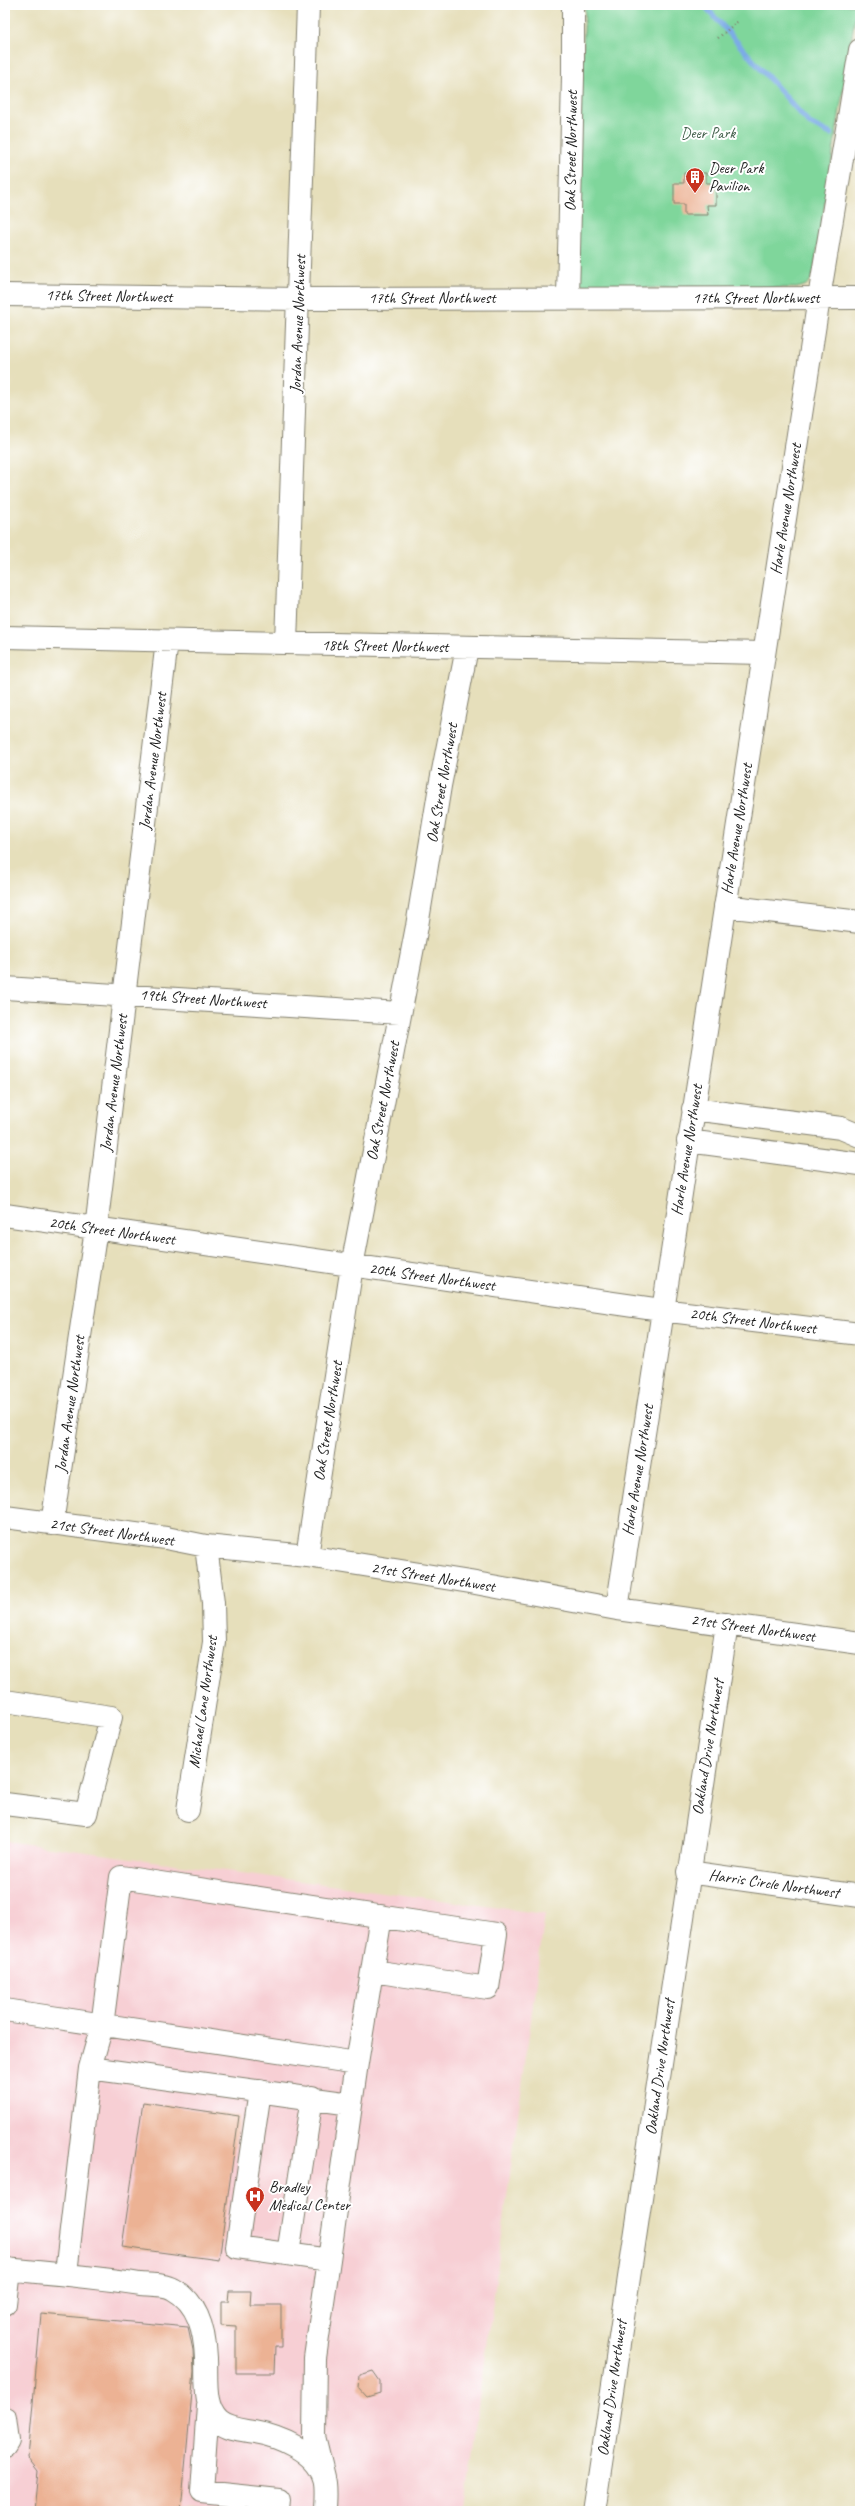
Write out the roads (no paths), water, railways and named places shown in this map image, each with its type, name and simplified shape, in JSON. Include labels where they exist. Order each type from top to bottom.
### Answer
[{"type":"street","name":"Jordan Avenue Northwest","points":[[286,643],[308,5]]},
{"type":"street","name":"Oak Street Northwest","points":[[568,298],[573,76],[573,5]]},
{"type":"street","name":"Harle Avenue Northwest","points":[[617,1609],[819,298],[854,121],[860,50]]},
{"type":"street","name":"17th Street Northwest","points":[[5,295],[299,299],[860,298]]},
{"type":"street","name":"18th Street Northwest","points":[[5,637],[467,648],[764,653]]},
{"type":"street","name":"Jordan Avenue Northwest","points":[[52,1524],[96,1229],[167,641]]},
{"type":"street","name":"Oak Street Northwest","points":[[307,1556],[352,1266],[467,648]]},
{"type":"street","points":[[725,906],[860,922]]},
{"type":"street","name":"19th Street Northwest","points":[[5,988],[125,994],[400,1013]]},
{"type":"street","points":[[693,1109],[841,1128],[860,1136]]},
{"type":"street","points":[[688,1141],[860,1164]]},
{"type":"street","name":"20th Street Northwest","points":[[5,1215],[662,1310],[860,1334]]},
{"type":"street","name":"21st Street Northwest","points":[[5,1517],[166,1538],[206,1546],[307,1556],[470,1582],[617,1609],[860,1643]]},
{"type":"street","name":"Michael Lane Northwest","points":[[188,1810],[214,1642],[213,1603],[206,1546]]},
{"type":"street","name":"Oakland Drive Northwest","points":[[594,2511],[688,1872],[727,1624]]},
{"type":"street","points":[[5,1701],[112,1717],[86,1814],[5,1804]]},
{"type":"street","name":"Harris Circle Northwest","points":[[688,1872],[860,1896]]},
{"type":"street","points":[[66,2273],[90,2068],[102,2026],[121,1877],[496,1934],[488,1988],[372,1971]]},
{"type":"street","points":[[326,2511],[324,2477],[314,2436],[313,2403],[315,2358],[357,2063],[381,1916]]},
{"type":"street","points":[[5,2010],[102,2026],[357,2063]]},
{"type":"street","points":[[90,2068],[351,2104]]},
{"type":"street","points":[[260,2091],[237,2247],[329,2260]]},
{"type":"street","points":[[288,2254],[312,2098]]},
{"type":"street","points":[[5,2304],[7,2269],[66,2273],[172,2288],[189,2302],[200,2320],[205,2337],[208,2404],[202,2492],[227,2503],[278,2500],[278,2511]]},
{"type":"street","points":[[208,2404],[221,2423],[236,2429],[269,2435],[289,2442],[310,2458],[324,2477]]},
{"type":"street","points":[[5,2418],[8,2441],[5,2446]]},
{"type":"waterway","points":[[704,5],[809,123],[831,134]]},
{"type":"place","name":"Deer Park Pavilion","points":[[695,194]]},
{"type":"place","name":"Bradley Medical Center","points":[[255,2213]]},
{"type":"park label","name":"Deer Park","points":[[708,133]]}]
